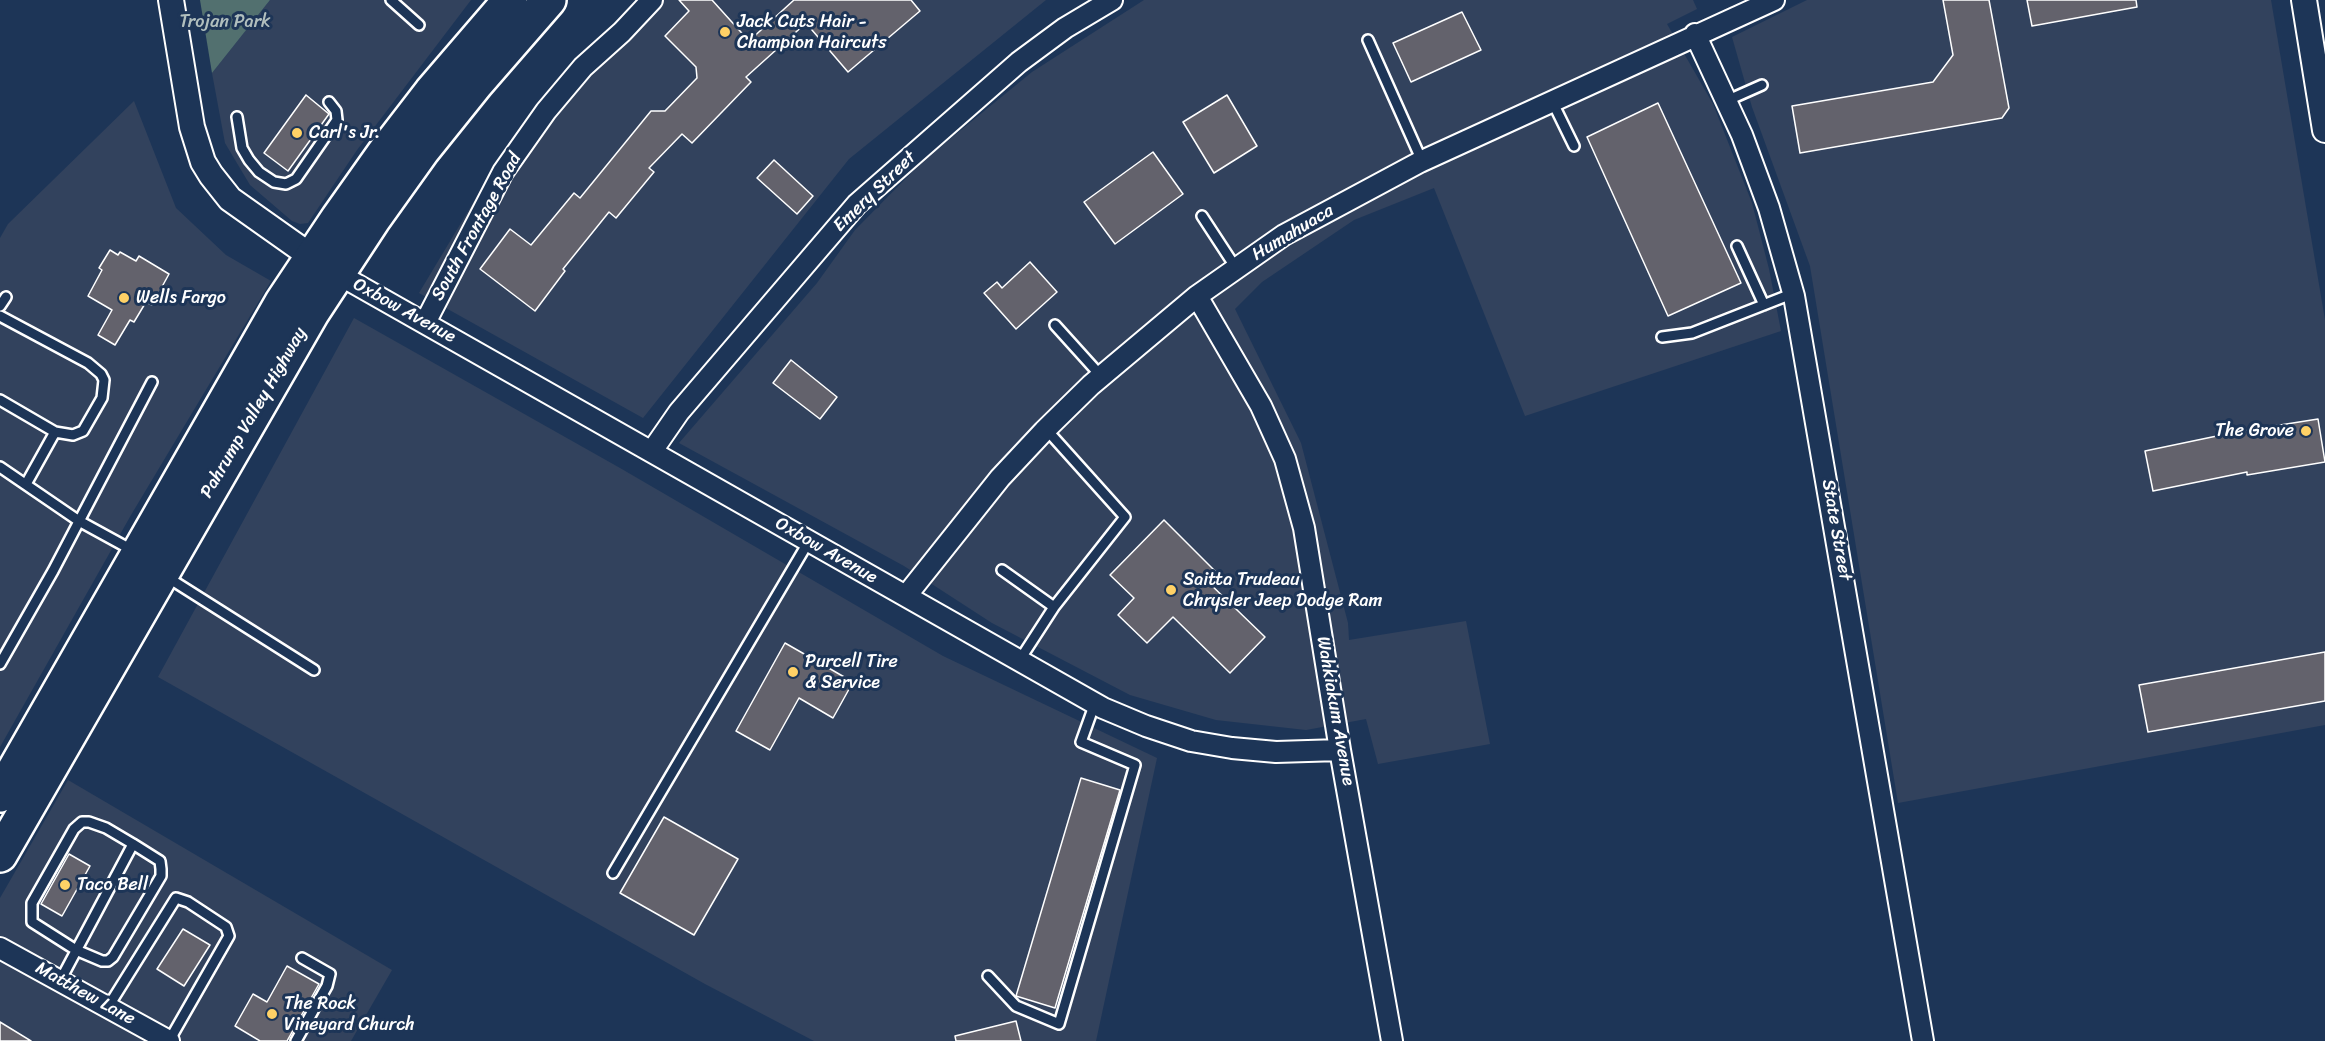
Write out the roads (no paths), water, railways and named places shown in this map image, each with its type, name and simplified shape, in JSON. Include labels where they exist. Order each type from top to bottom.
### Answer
[{"type":"highway","name":"Pahrump Valley Highway","points":[[325,265],[384,153],[431,92],[510,0]]},
{"type":"highway","name":"Pahrump Valley Highway","points":[[0,855],[259,342],[549,0]]},
{"type":"highway","name":"Pahrump Valley Highway","points":[[0,795],[149,563],[236,442],[261,374],[313,284],[317,272],[316,263],[325,265]]},
{"type":"street","points":[[171,0],[192,127],[197,148],[207,169],[236,204],[325,265]]},
{"type":"street","name":"South Frontage Road","points":[[425,323],[503,172],[546,111],[583,67],[622,32],[652,0]]},
{"type":"street","name":"Emery Street","points":[[651,451],[679,412],[857,204],[1019,62],[1065,28],[1112,0]]},
{"type":"street","name":"Humahuaca","points":[[906,596],[985,497],[1046,429],[1101,376],[1197,296],[1284,235],[1422,161],[1695,34],[1774,0]]},
{"type":"street","points":[[2304,0],[2325,130]]},
{"type":"street","name":"State Street","points":[[1695,34],[1742,135],[1769,208],[1794,293],[1923,1041]]},
{"type":"street","name":"Oxbow Avenue","points":[[325,265],[1095,704],[1146,726],[1191,741],[1222,747],[1276,752],[1341,750]]},
{"type":"street","name":"Wahkiakum Avenue","points":[[1197,296],[1261,406],[1285,459],[1304,528],[1392,1041]]},
{"type":"street","name":"Matthew Lane","points":[[0,948],[169,1041]]},
{"type":"lane","points":[[391,0],[419,25]]},
{"type":"lane","points":[[1368,40],[1422,161]]},
{"type":"lane","points":[[1726,101],[1762,86]]},
{"type":"lane","points":[[1552,101],[1574,146]]},
{"type":"lane","points":[[237,117],[242,147],[249,160],[259,172],[274,182],[286,184],[296,180],[337,120],[336,111],[329,102]]},
{"type":"lane","points":[[1202,216],[1236,268]]},
{"type":"lane","points":[[1737,246],[1764,305]]},
{"type":"lane","points":[[1662,338],[1692,333],[1794,293]]},
{"type":"lane","points":[[0,306],[6,297]]},
{"type":"lane","points":[[0,316],[88,363],[101,374],[104,380],[102,398],[83,431],[73,435],[55,432],[0,400]]},
{"type":"lane","points":[[1055,325],[1101,376]]},
{"type":"lane","points":[[0,664],[53,571],[152,382]]},
{"type":"lane","points":[[1018,661],[1054,607],[1125,517],[1046,429]]},
{"type":"lane","points":[[26,484],[55,432]]},
{"type":"lane","points":[[0,467],[315,670]]},
{"type":"lane","points":[[613,873],[809,541]]},
{"type":"lane","points":[[1002,570],[1054,607]]},
{"type":"lane","points":[[988,976],[1016,1006],[1059,1024],[1135,765],[1081,742],[1095,704]]},
{"type":"lane","points":[[82,822],[106,828],[133,844],[160,861],[161,876],[113,957],[102,961],[76,950],[32,922],[32,903],[74,829],[82,822]]},
{"type":"lane","points":[[60,981],[133,844]]},
{"type":"lane","points":[[108,1007],[176,898],[188,902],[226,927],[229,936],[169,1041]]},
{"type":"lane","points":[[296,1041],[327,986],[330,974],[302,958]]},
{"type":"place","name":"Jack Cuts Hair - Champion Haircuts","points":[[725,32]]},
{"type":"place","name":"Carl's Jr.","points":[[297,133]]},
{"type":"place","name":"Wells Fargo","points":[[124,298]]},
{"type":"place","name":"The Grove","points":[[2306,431]]},
{"type":"place","name":"Saitta Trudeau Chrysler Jeep Dodge Ram","points":[[1171,590]]},
{"type":"place","name":"Purcell Tire & Service","points":[[793,672]]},
{"type":"place","name":"Taco Bell","points":[[65,885]]},
{"type":"place","name":"The Rock Vineyard Church","points":[[272,1014]]},
{"type":"park label","name":"Trojan Park","points":[[225,22]]}]
